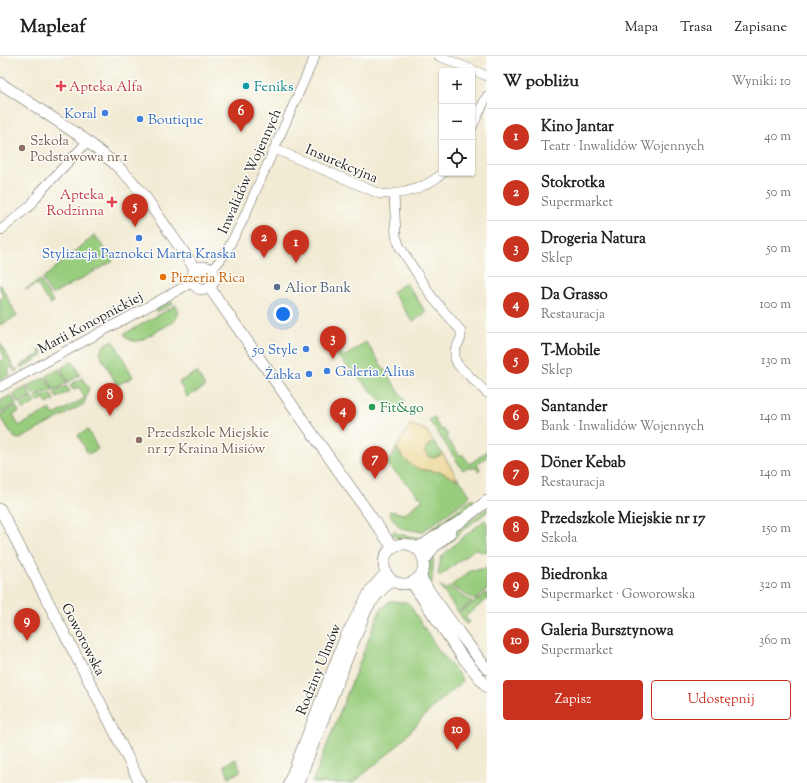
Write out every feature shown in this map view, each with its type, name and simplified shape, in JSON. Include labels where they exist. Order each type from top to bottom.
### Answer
[{"type":"street","name":"Inwalidów Wojennych","points":[[211,271],[226,254],[275,149],[315,56]]},
{"type":"street","points":[[439,56],[487,76]]},
{"type":"street","points":[[0,83],[88,141],[115,164],[138,188],[196,270]]},
{"type":"street","points":[[475,121],[487,96]]},
{"type":"street","points":[[0,228],[1,230],[31,204],[40,192],[88,141]]},
{"type":"street","name":"Insurekcyjna","points":[[275,149],[380,194],[394,194],[414,190],[439,176]]},
{"type":"street","points":[[394,194],[396,236],[400,247],[432,297],[461,331],[461,338],[455,354],[458,365],[487,393]]},
{"type":"street","points":[[206,267],[211,271],[214,280],[208,287],[200,288],[193,282],[192,276],[199,268],[206,267]]},
{"type":"street","name":"Marii Konopnickiej","points":[[0,387],[193,282]]},
{"type":"street","points":[[208,287],[393,548]]},
{"type":"street","points":[[415,548],[423,545],[460,522],[487,500]]},
{"type":"street","name":"Goworowska","points":[[0,509],[102,705],[140,783]]},
{"type":"street","points":[[424,561],[420,552],[415,548],[404,544],[393,548],[386,556],[384,568],[389,577],[402,584],[416,579],[423,571],[424,561],[433,548],[454,530],[460,522]]},
{"type":"street","name":"Rodziny Ulmów","points":[[289,783],[346,636],[371,590],[389,577]]},
{"type":"street","name":"Rodziny Ulmów","points":[[298,783],[366,610],[389,577]]},
{"type":"street","points":[[416,579],[442,609],[487,669]]},
{"type":"street","points":[[416,579],[461,655],[487,687]]},
{"type":"green space","points":[[95,235],[113,261],[52,295],[42,279]]},
{"type":"green space","points":[[40,280],[53,302],[50,304],[37,284],[26,290]]},
{"type":"green space","points":[[406,283],[426,312],[413,322],[392,292]]},
{"type":"green space","points":[[0,284],[17,316],[0,325],[0,299],[4,297],[0,289]]},
{"type":"green space","points":[[172,302],[173,304],[156,312],[154,307]]},
{"type":"green space","points":[[176,305],[178,311],[175,321],[143,339],[132,341],[124,334]]},
{"type":"green space","points":[[113,340],[133,377],[117,385],[100,353],[105,344]]},
{"type":"green space","points":[[0,342],[14,368],[18,370],[15,372],[12,367],[8,370],[10,374],[0,380],[0,361],[5,358],[0,348]]},
{"type":"green space","points":[[366,342],[405,401],[395,415],[336,355],[340,352],[344,357]]},
{"type":"green space","points":[[39,350],[42,351],[42,356],[21,368],[20,366],[40,354]]},
{"type":"green space","points":[[73,361],[80,375],[68,382],[61,368]]},
{"type":"green space","points":[[59,369],[67,383],[54,390],[47,377]]},
{"type":"green space","points":[[197,372],[205,387],[187,397],[179,382]]},
{"type":"green space","points":[[45,377],[53,391],[33,394],[28,386]]},
{"type":"green space","points":[[82,378],[89,388],[84,404],[20,439],[15,438],[0,417],[0,415],[16,406],[19,412],[13,415],[19,426],[50,409],[54,415],[85,398],[79,387],[73,390],[70,385]]},
{"type":"green space","points":[[66,386],[70,391],[57,398],[54,393]]},
{"type":"green space","points":[[27,387],[31,396],[18,403],[13,394]]},
{"type":"green space","points":[[51,394],[54,400],[47,404],[44,398],[38,402],[35,396]]},
{"type":"green space","points":[[11,395],[16,404],[0,413],[0,401]]},
{"type":"green space","points":[[32,398],[35,403],[23,410],[20,404]]},
{"type":"green space","points":[[434,417],[441,430],[443,429],[448,435],[446,437],[460,456],[462,454],[470,464],[487,451],[487,457],[477,464],[480,468],[479,471],[477,468],[466,468],[463,470],[429,420]]},
{"type":"green space","points":[[88,430],[98,449],[88,454],[78,435]]},
{"type":"green space","points":[[434,442],[443,454],[435,458],[429,457],[425,453],[427,446]]},
{"type":"green space","points":[[397,447],[399,453],[407,461],[424,470],[441,472],[456,479],[458,478],[470,495],[467,499],[422,532],[400,528],[389,513],[390,511],[404,514],[423,500],[386,463],[393,455]]},
{"type":"green space","points":[[473,499],[473,505],[469,509],[432,535],[429,531]]},
{"type":"green space","points":[[487,508],[487,512],[462,531],[442,549],[440,546],[462,526]]},
{"type":"green space","points":[[485,520],[487,523],[487,551],[484,553],[482,551],[480,552],[476,548],[438,576],[441,557]]},
{"type":"green space","points":[[395,531],[398,534],[424,539],[411,542],[403,540],[391,534]]},
{"type":"green space","points":[[434,552],[432,582],[428,586],[427,568]]},
{"type":"green space","points":[[487,568],[487,590],[475,600],[451,586],[470,571]]},
{"type":"green space","points":[[442,586],[445,590],[449,587],[472,602],[458,612],[440,587]]},
{"type":"green space","points":[[487,593],[487,599],[465,617],[469,622],[466,624],[459,613]]},
{"type":"green space","points":[[390,601],[406,602],[409,604],[439,651],[461,677],[462,682],[432,708],[396,747],[353,783],[312,783],[377,618],[381,609]]},
{"type":"green space","points":[[236,759],[241,771],[229,777],[224,765]]},
{"type":"sand","points":[[410,424],[426,430],[434,442],[427,446],[425,453],[429,457],[435,458],[443,454],[458,479],[441,472],[416,468],[404,459],[397,447]]},
{"type":"place","name":"Apteka Alfa","points":[[61,86]]},
{"type":"place","name":"Feniks","points":[[246,86]]},
{"type":"place","name":"Koral","points":[[105,113]]},
{"type":"place","name":"Boutique","points":[[140,119]]},
{"type":"place","name":"Santander","points":[[241,132]]},
{"type":"place","name":"Szkoła Podstawowa nr 1","points":[[22,148]]},
{"type":"place","name":"Apteka Rodzinna","points":[[112,202]]},
{"type":"place","name":"T-Mobile","points":[[135,227]]},
{"type":"place","name":"Stylizacja Paznokci Marta Kraska","points":[[139,238]]},
{"type":"place","name":"Stokrotka","points":[[264,258]]},
{"type":"place","name":"Kino Jantar","points":[[296,263]]},
{"type":"place","name":"Pizzeria Rica","points":[[163,277]]},
{"type":"place","name":"Alior Bank","points":[[277,287]]},
{"type":"place","name":"50 Style","points":[[306,349]]},
{"type":"place","name":"Drogeria Natura","points":[[333,359]]},
{"type":"place","name":"Galeria Alius","points":[[327,371]]},
{"type":"place","name":"Żabka","points":[[309,374]]},
{"type":"place","name":"Fit&go","points":[[372,407]]},
{"type":"place","name":"Przedszkole Miejskie nr 17","points":[[110,416]]},
{"type":"place","name":"Da Grasso","points":[[343,431]]},
{"type":"place","name":"Przedszkole Miejskie nr 17 Kraina Misiów","points":[[139,440]]},
{"type":"place","name":"Döner Kebab","points":[[375,479]]},
{"type":"place","name":"Biedronka","points":[[27,641]]},
{"type":"place","name":"Galeria Bursztynowa","points":[[457,750]]}]
